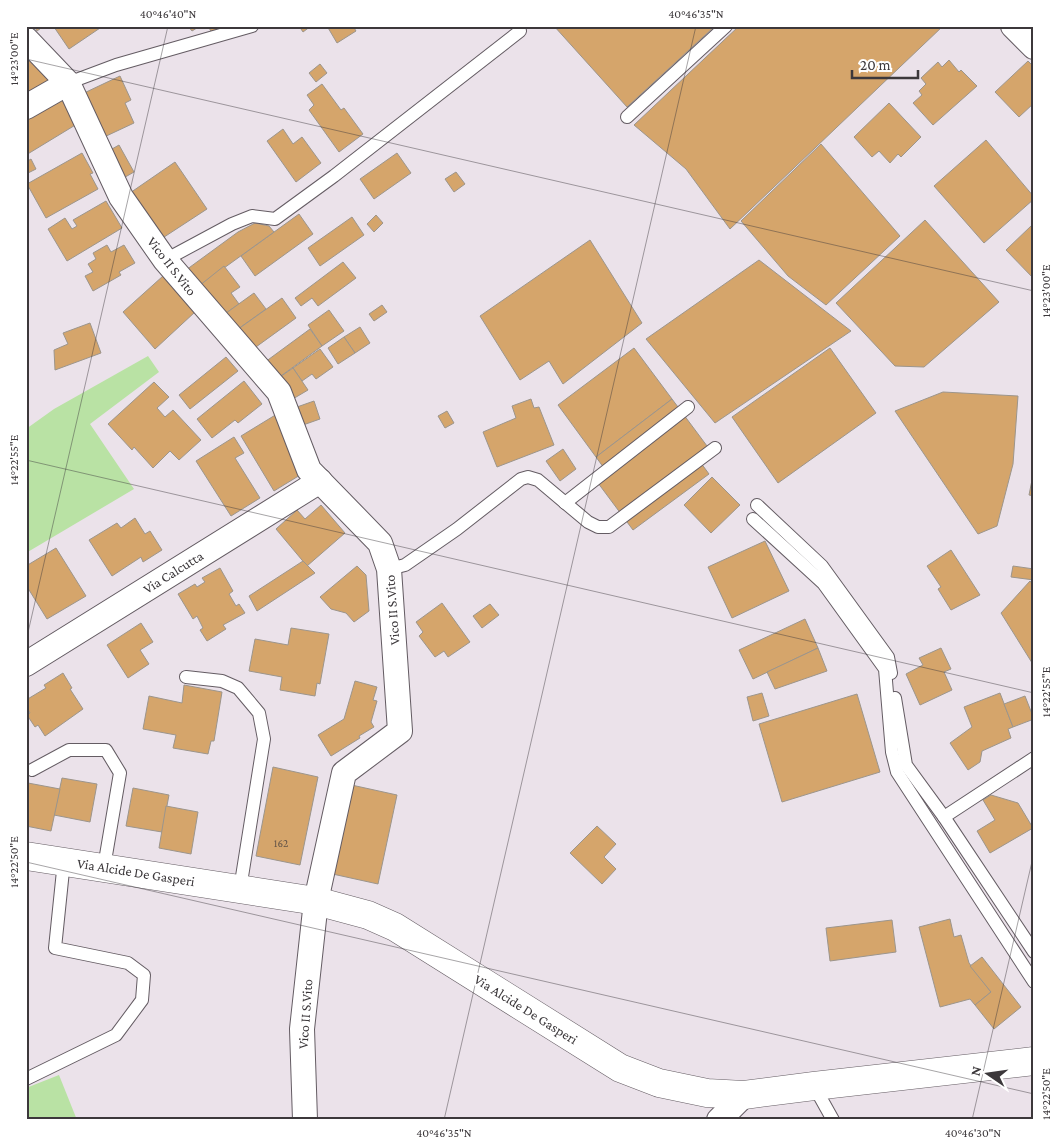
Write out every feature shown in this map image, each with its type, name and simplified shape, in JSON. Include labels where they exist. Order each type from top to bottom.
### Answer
[{"type":"street","points":[[1013,26],[1034,48]]},
{"type":"street","name":"Vico II S.Vito","points":[[26,39],[68,83],[121,197],[165,260],[279,392],[309,470],[380,542],[389,569],[400,731],[344,773],[316,901],[302,1029],[305,1120]]},
{"type":"street","points":[[26,107],[68,83]]},
{"type":"street","name":"Via Calcutta","points":[[26,664],[320,481]]},
{"type":"street","name":"Via Alcide De Gasperi","points":[[26,856],[316,901],[368,915],[395,927],[620,1068],[659,1083],[707,1093],[744,1095],[1034,1061]]},
{"type":"street","points":[[719,1120],[744,1095]]},
{"type":"lane","points":[[68,83],[116,65],[252,26]]},
{"type":"lane","points":[[627,117],[726,26]]},
{"type":"lane","points":[[165,260],[232,224],[252,216],[275,219],[520,31]]},
{"type":"lane","points":[[565,503],[688,407]]},
{"type":"lane","points":[[389,569],[405,565],[457,529],[521,479],[528,477],[538,480],[588,522],[598,527],[609,527],[715,448]]},
{"type":"lane","points":[[757,505],[822,566],[888,657],[906,765],[1034,952]]},
{"type":"lane","points":[[752,520],[823,583],[886,669],[892,752],[898,772],[1034,982]]},
{"type":"lane","points":[[186,677],[222,681],[238,688],[259,713],[264,739],[240,889]]},
{"type":"lane","points":[[32,770],[70,750],[106,750],[120,773],[104,867]]},
{"type":"lane","points":[[944,818],[1034,758]]},
{"type":"lane","points":[[26,1079],[116,1035],[142,1000],[144,975],[128,963],[55,948],[64,861]]},
{"type":"lane","points":[[814,1086],[833,1120]]},
{"type":"green space","points":[[148,356],[159,372],[90,424],[134,489],[26,553],[26,429],[54,409]]},
{"type":"green space","points":[[59,1075],[77,1120],[26,1120],[26,1088]]},
{"type":"building","points":[[34,26],[44,26],[37,31]]},
{"type":"building","points":[[55,26],[103,26],[69,49]]},
{"type":"building","points":[[188,26],[200,26],[192,31]]},
{"type":"building","points":[[208,26],[223,26],[212,33]]},
{"type":"building","points":[[299,26],[311,26],[303,32]]},
{"type":"building","points":[[327,26],[353,26],[356,31],[337,43]]},
{"type":"building","points":[[554,26],[715,26],[627,107]]},
{"type":"building","points":[[739,26],[943,26],[730,229],[686,169],[634,125]]},
{"type":"building","points":[[26,50],[50,81],[26,96]]},
{"type":"building","points":[[949,60],[959,72],[961,70],[977,86],[933,125],[913,103],[922,95],[919,91],[926,84],[921,78],[938,62],[942,67]]},
{"type":"building","points":[[1028,61],[1034,67],[1034,103],[1019,117],[995,92]]},
{"type":"building","points":[[320,64],[327,73],[316,82],[309,73]]},
{"type":"building","points":[[120,76],[131,100],[125,103],[134,123],[102,138],[82,94]]},
{"type":"building","points":[[322,84],[341,110],[344,108],[363,134],[339,152],[309,110],[314,105],[307,95]]},
{"type":"building","points":[[60,97],[77,124],[26,155],[26,117]]},
{"type":"building","points":[[889,103],[921,137],[901,157],[898,154],[890,163],[879,151],[872,157],[854,137]]},
{"type":"building","points":[[283,129],[293,144],[302,137],[321,163],[296,182],[267,141]]},
{"type":"building","points":[[986,140],[1034,199],[984,243],[934,186]]},
{"type":"building","points":[[821,144],[900,236],[826,305],[788,276],[741,221]]},
{"type":"building","points":[[119,145],[134,172],[120,180],[105,153]]},
{"type":"building","points":[[82,153],[93,173],[90,174],[98,189],[46,218],[27,184]]},
{"type":"building","points":[[397,153],[411,173],[374,199],[360,179]]},
{"type":"building","points":[[31,159],[36,169],[26,174],[26,162]]},
{"type":"building","points":[[175,162],[207,209],[158,241],[127,195]]},
{"type":"building","points":[[456,172],[465,184],[454,192],[445,179]]},
{"type":"building","points":[[106,201],[122,228],[67,261],[48,229],[65,218],[72,229],[77,226],[73,220]]},
{"type":"building","points":[[299,214],[313,234],[255,276],[241,256]]},
{"type":"building","points":[[376,215],[383,223],[374,232],[367,224]]},
{"type":"building","points":[[352,217],[364,235],[320,266],[308,248]]},
{"type":"building","points":[[925,220],[999,302],[924,367],[895,366],[836,303]]},
{"type":"building","points":[[255,223],[269,226],[274,232],[199,286],[186,270],[238,232]]},
{"type":"building","points":[[1031,226],[1034,228],[1034,279],[1006,250]]},
{"type":"building","points":[[590,240],[642,323],[563,384],[549,361],[520,380],[480,316]]},
{"type":"building","points":[[107,245],[111,252],[124,245],[135,263],[119,272],[121,275],[93,291],[85,276],[93,272],[88,264],[96,259],[93,253]]},
{"type":"building","points":[[759,260],[851,331],[715,423],[646,339]]},
{"type":"building","points":[[343,262],[356,278],[318,306],[312,298],[301,306],[295,298]]},
{"type":"building","points":[[224,266],[240,287],[231,293],[239,304],[222,316],[199,286]]},
{"type":"building","points":[[163,276],[195,312],[155,349],[123,312]]},
{"type":"building","points":[[254,293],[266,309],[234,332],[222,316]]},
{"type":"building","points":[[282,298],[296,318],[249,352],[234,332]]},
{"type":"building","points":[[382,305],[387,312],[374,321],[369,314]]},
{"type":"building","points":[[329,310],[344,331],[322,346],[308,325]]},
{"type":"building","points":[[90,323],[101,353],[55,370],[54,350],[68,344],[63,333]]},
{"type":"building","points":[[360,327],[370,343],[355,353],[344,337]]},
{"type":"building","points":[[310,329],[322,346],[274,381],[261,365]]},
{"type":"building","points":[[344,337],[355,353],[338,364],[328,348]]},
{"type":"building","points":[[634,348],[672,399],[596,457],[558,405]]},
{"type":"building","points":[[830,348],[876,413],[778,483],[732,417]]},
{"type":"building","points":[[320,349],[333,367],[316,379],[312,374],[302,381],[293,368]]},
{"type":"building","points":[[226,357],[238,371],[190,409],[179,395]]},
{"type":"building","points":[[293,368],[308,390],[286,403],[274,381]]},
{"type":"building","points":[[244,381],[262,404],[238,423],[235,420],[212,438],[197,419]]},
{"type":"building","points":[[154,382],[169,397],[157,408],[165,417],[173,410],[201,440],[179,460],[170,451],[153,468],[134,447],[132,450],[108,424]]},
{"type":"building","points":[[943,392],[1018,396],[1013,464],[997,526],[978,534],[895,411]]},
{"type":"building","points":[[531,399],[534,408],[539,407],[554,445],[497,467],[483,432],[516,418],[512,406]]},
{"type":"building","points":[[672,399],[710,450],[698,459],[709,474],[633,530],[598,483],[609,475],[596,457]]},
{"type":"building","points":[[314,401],[320,419],[303,425],[297,407]]},
{"type":"building","points":[[447,411],[454,423],[445,428],[438,416]]},
{"type":"building","points":[[277,414],[305,472],[274,491],[241,436]]},
{"type":"building","points":[[234,437],[244,453],[235,458],[260,498],[231,516],[196,461]]},
{"type":"building","points":[[563,449],[576,469],[560,481],[546,461]]},
{"type":"building","points":[[1034,470],[1034,496],[1029,495]]},
{"type":"building","points":[[712,477],[740,505],[711,533],[684,505]]},
{"type":"building","points":[[321,505],[345,533],[307,566],[276,529],[297,510],[305,519]]},
{"type":"building","points":[[135,518],[145,534],[150,531],[162,550],[143,562],[141,557],[112,576],[89,540],[117,523],[121,528]]},
{"type":"building","points":[[765,541],[789,591],[732,618],[708,567]]},
{"type":"building","points":[[56,548],[86,596],[47,619],[26,585],[26,566]]},
{"type":"building","points":[[951,550],[980,595],[951,610],[938,589],[941,587],[927,566]]},
{"type":"building","points":[[303,561],[315,573],[257,611],[249,596]]},
{"type":"building","points":[[357,566],[366,575],[369,611],[354,622],[346,613],[331,609],[320,597]]},
{"type":"building","points":[[1013,566],[1034,569],[1034,580],[1011,577]]},
{"type":"building","points":[[220,568],[233,591],[229,594],[236,606],[239,604],[245,613],[223,625],[226,629],[207,641],[200,630],[203,628],[197,616],[193,619],[178,594],[195,584],[197,587],[205,582],[202,578]]},
{"type":"building","points":[[1030,581],[1034,586],[1034,666],[1001,613]]},
{"type":"building","points":[[442,603],[470,642],[448,657],[444,651],[435,657],[419,636],[423,632],[416,622]]},
{"type":"building","points":[[490,604],[499,615],[482,628],[473,616]]},
{"type":"building","points":[[805,619],[818,648],[753,679],[739,650]]},
{"type":"building","points":[[141,623],[153,642],[140,650],[149,664],[128,678],[107,645]]},
{"type":"building","points":[[291,628],[329,634],[320,684],[317,683],[315,696],[280,690],[282,677],[249,671],[255,639],[288,645]]},
{"type":"building","points":[[818,648],[827,671],[775,689],[767,672]]},
{"type":"building","points":[[941,648],[951,669],[944,672],[952,690],[920,705],[906,674],[923,665],[919,658]]},
{"type":"building","points":[[63,673],[72,688],[70,689],[83,709],[45,736],[38,725],[35,727],[27,715],[30,713],[26,706],[26,700],[46,688],[44,685]]},
{"type":"building","points":[[355,681],[377,687],[373,700],[377,701],[371,722],[374,727],[331,756],[318,735],[344,719]]},
{"type":"building","points":[[184,685],[222,692],[214,741],[211,741],[208,754],[173,748],[176,735],[143,729],[149,696],[182,703]]},
{"type":"building","points":[[762,693],[769,716],[753,721],[747,697]]},
{"type":"building","points":[[1000,693],[1013,727],[1008,729],[1011,738],[982,751],[980,762],[968,770],[950,743],[972,727],[964,707]]},
{"type":"building","points":[[857,694],[880,772],[782,802],[759,724]]},
{"type":"building","points":[[1025,696],[1034,719],[1013,727],[1004,704]]},
{"type":"building","points":[[273,767],[318,777],[300,865],[256,856]]},
{"type":"building","points":[[62,778],[97,784],[90,822],[54,815]]},
{"type":"building","points":[[28,783],[60,789],[51,831],[26,826],[26,791]]},
{"type":"building","points":[[347,784],[397,795],[378,884],[328,873]]},
{"type":"building","points":[[133,788],[169,795],[162,832],[126,826]]},
{"type":"building","points":[[991,795],[1018,803],[1033,828],[990,853],[977,831],[995,820],[983,800]]},
{"type":"building","points":[[166,806],[198,812],[191,854],[159,848]]},
{"type":"building","points":[[597,826],[616,844],[604,857],[616,869],[602,884],[570,853]]},
{"type":"building","points":[[950,919],[954,937],[961,935],[969,963],[991,992],[975,1005],[970,999],[940,1007],[919,927]]},
{"type":"building","points":[[892,920],[896,952],[830,961],[826,928]]},
{"type":"building","points":[[982,957],[1021,1007],[994,1029],[975,1005],[991,992],[970,966]]}]
